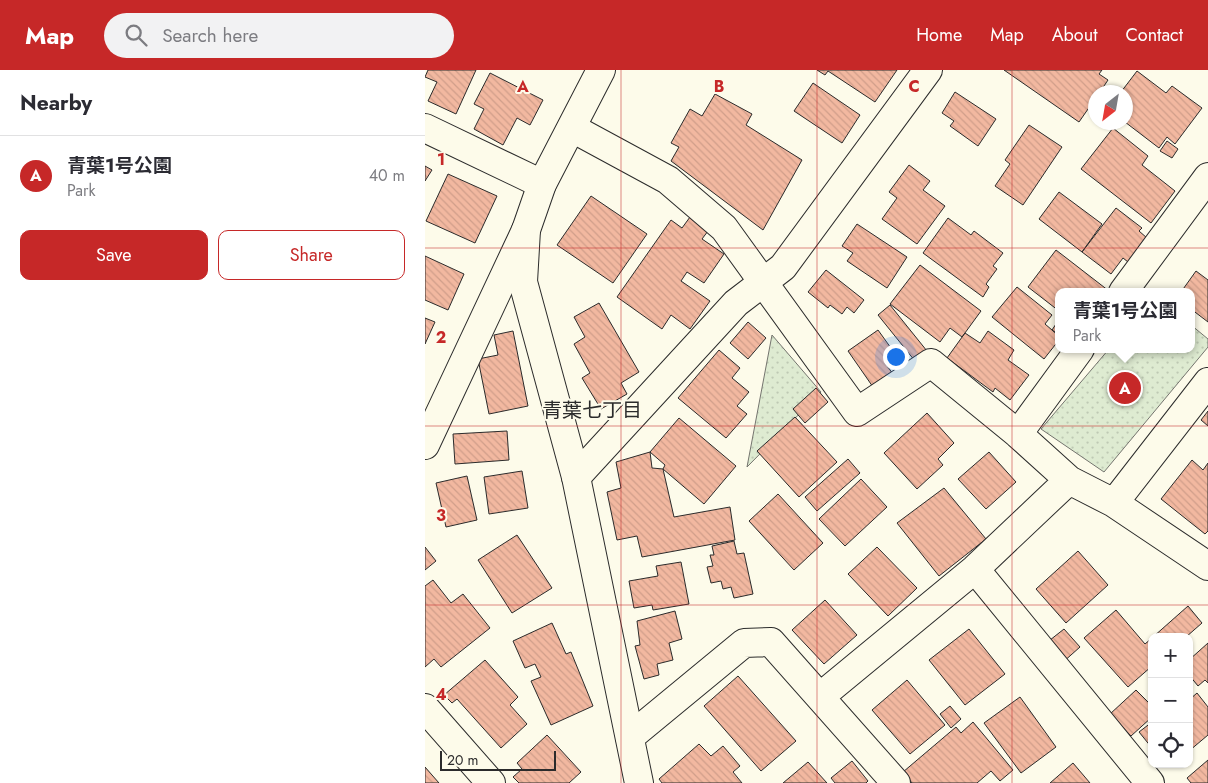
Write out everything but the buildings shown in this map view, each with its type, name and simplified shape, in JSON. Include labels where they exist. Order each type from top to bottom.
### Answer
[{"type":"street","points":[[425,445],[433,406],[527,230],[542,184],[601,70]]},
{"type":"street","points":[[576,476],[736,304],[783,267],[928,70]]},
{"type":"street","points":[[425,128],[542,184]]},
{"type":"street","points":[[572,128],[668,180],[724,228],[857,412],[931,363],[1018,434],[1069,480],[1114,503],[1208,566]]},
{"type":"street","points":[[1126,288],[1208,177]]},
{"type":"street","points":[[527,230],[523,282],[576,476],[639,783]]},
{"type":"street","points":[[1018,434],[1077,353]]},
{"type":"street","points":[[1114,503],[1208,382]]},
{"type":"street","points":[[821,696],[975,569],[1069,480]]},
{"type":"street","points":[[975,569],[1150,783]]},
{"type":"street","points":[[630,737],[744,643],[771,642],[821,696],[896,783]]},
{"type":"street","points":[[425,708],[491,783]]},
{"type":"green space","points":[[1195,328],[1208,339],[1208,347],[1104,472],[1041,429],[1106,353],[1195,353]]},
{"type":"green space","points":[[772,335],[821,392],[747,467]]},
{"type":"place","name":"青葉1号公園","points":[[1125,388]]},
{"type":"district","name":"青葉七丁目","points":[[592,410]]}]
